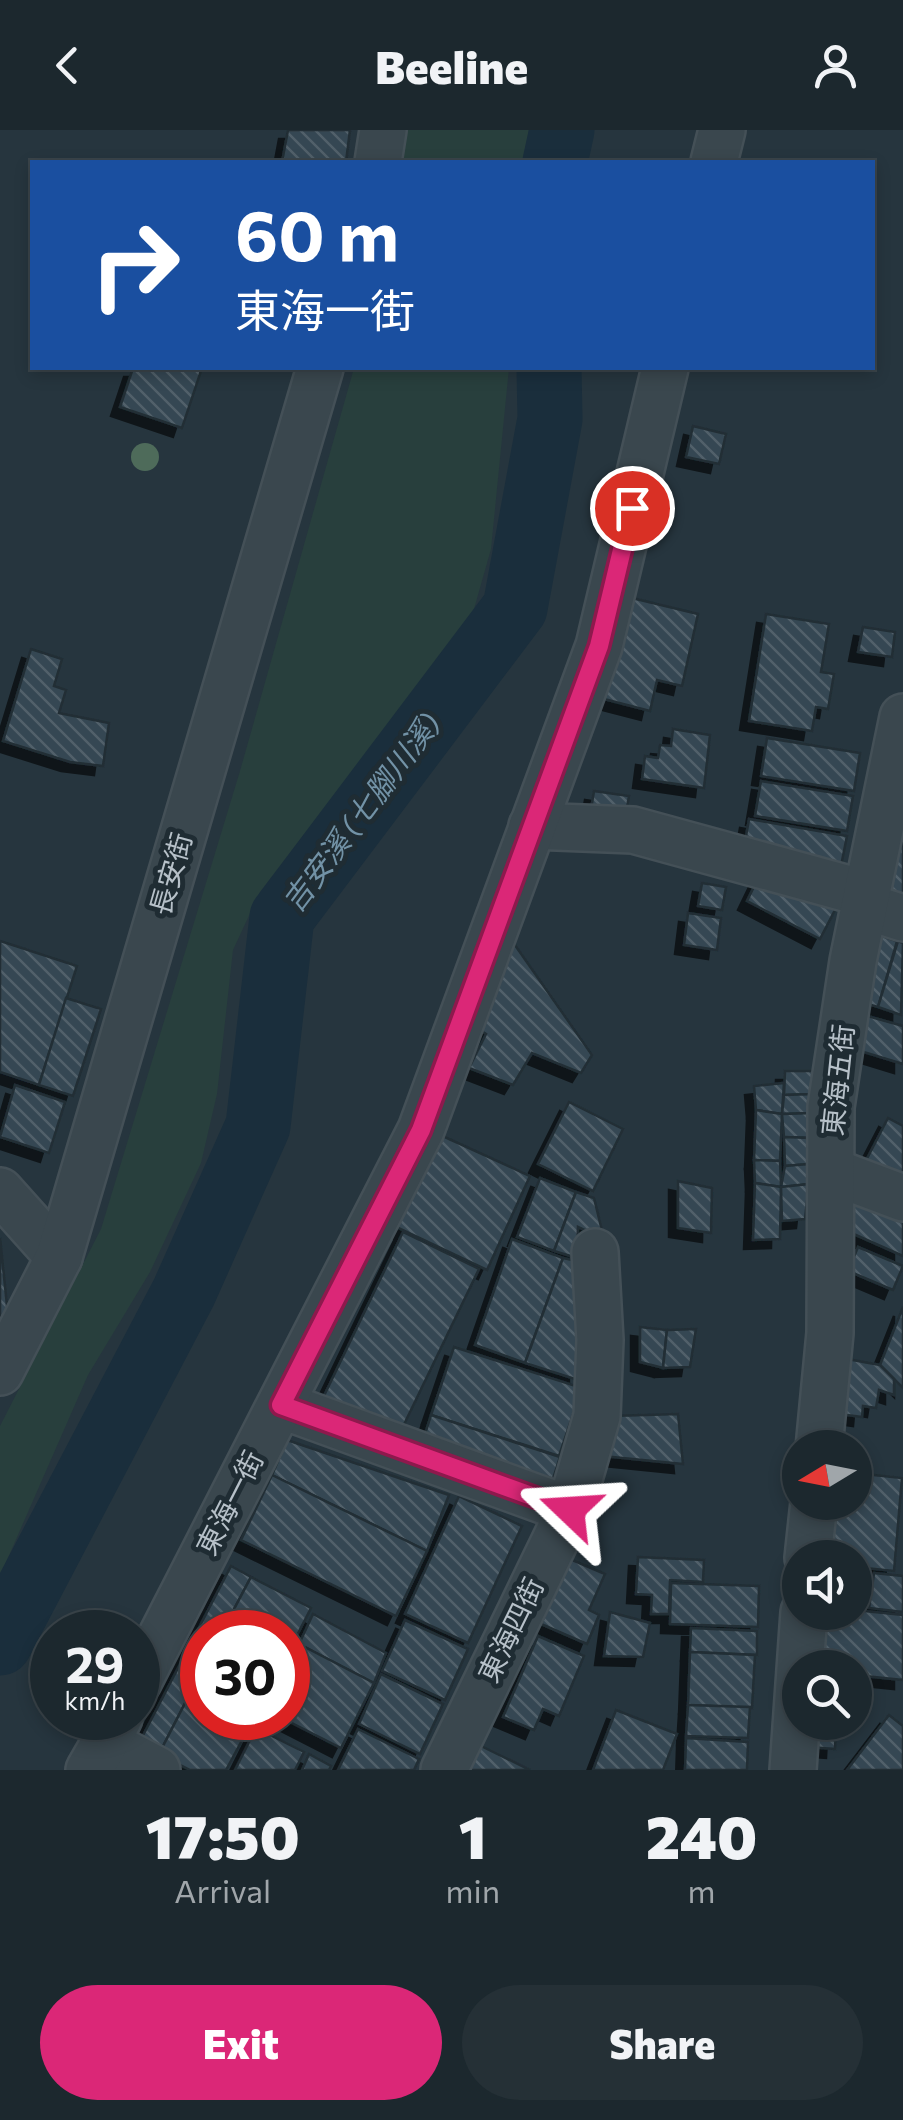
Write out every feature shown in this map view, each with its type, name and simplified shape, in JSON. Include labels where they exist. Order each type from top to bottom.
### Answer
[{"type":"street","points":[[378,160],[382,130]]},
{"type":"street","points":[[714,160],[722,130]]},
{"type":"street","name":"長安街","points":[[0,1372],[58,1257],[319,370]]},
{"type":"street","name":"東海一街","points":[[160,1639],[421,1130],[599,646],[666,370]]},
{"type":"street","name":"東海五街","points":[[821,1430],[830,1334],[831,1107],[878,906],[903,717]]},
{"type":"street","points":[[532,826],[633,830],[878,906]]},
{"type":"street","points":[[831,1171],[903,1198]]},
{"type":"street","points":[[0,1191],[58,1257]]},
{"type":"street","name":"東海四街","points":[[444,1770],[570,1510],[596,1416],[600,1340],[595,1252]]},
{"type":"street","points":[[281,1405],[570,1510]]},
{"type":"street","points":[[793,1770],[803,1630]]},
{"type":"street","points":[[105,1744],[157,1770]]},
{"type":"green space","points":[[404,130],[529,130],[523,160],[399,160]]},
{"type":"green space","points":[[353,370],[509,370],[491,549],[472,616],[260,892],[233,950],[217,1094],[201,1163],[150,1272],[88,1375],[0,1576],[0,1426],[101,1229],[240,771]]},
{"type":"building","points":[[288,130],[350,130],[346,160],[282,160]]},
{"type":"building","points":[[132,370],[201,370],[182,428],[120,407]]},
{"type":"building","points":[[693,426],[726,434],[719,464],[686,457]]},
{"type":"building","points":[[628,597],[698,614],[682,686],[657,680],[650,711],[604,699]]},
{"type":"building","points":[[766,614],[829,624],[821,672],[834,674],[828,709],[816,707],[812,731],[749,721]]},
{"type":"building","points":[[863,627],[895,632],[892,657],[858,652]]},
{"type":"building","points":[[31,649],[62,659],[54,686],[66,690],[59,713],[109,723],[103,766],[70,762],[3,741]]},
{"type":"building","points":[[673,729],[710,735],[704,788],[642,779],[645,756],[658,758],[660,745],[671,746]]},
{"type":"building","points":[[767,738],[860,753],[854,791],[761,776]]},
{"type":"building","points":[[761,781],[853,796],[847,831],[755,816]]},
{"type":"building","points":[[594,791],[629,796],[625,819],[590,815]]},
{"type":"building","points":[[903,803],[903,894],[878,887]]},
{"type":"building","points":[[749,819],[847,836],[840,871],[743,853]]},
{"type":"building","points":[[762,870],[836,908],[820,939],[747,901]]},
{"type":"building","points":[[702,883],[726,887],[722,910],[698,906]]},
{"type":"building","points":[[688,913],[721,918],[717,950],[684,945]]},
{"type":"building","points":[[876,934],[897,941],[878,1007],[857,1001]]},
{"type":"building","points":[[510,938],[592,1055],[581,1073],[532,1053],[513,1085],[469,1068],[486,1034],[475,1027]]},
{"type":"building","points":[[0,941],[77,966],[39,1085],[0,1072]]},
{"type":"building","points":[[898,941],[903,943],[901,1015],[878,1007]]},
{"type":"building","points":[[66,998],[101,1009],[73,1096],[39,1085]]},
{"type":"building","points":[[857,1013],[903,1026],[903,1064],[847,1047]]},
{"type":"building","points":[[785,1071],[815,1071],[815,1094],[784,1095]]},
{"type":"building","points":[[784,1083],[782,1114],[756,1110],[754,1086]]},
{"type":"building","points":[[15,1085],[65,1102],[49,1153],[0,1137]]},
{"type":"building","points":[[815,1094],[814,1113],[782,1114],[784,1095]]},
{"type":"building","points":[[569,1102],[623,1129],[593,1191],[538,1164]]},
{"type":"building","points":[[756,1110],[782,1114],[780,1161],[754,1160]]},
{"type":"building","points":[[814,1113],[811,1138],[784,1137],[782,1114]]},
{"type":"building","points":[[888,1118],[903,1126],[903,1190],[859,1174]]},
{"type":"building","points":[[436,1133],[530,1176],[487,1270],[394,1226]]},
{"type":"building","points":[[784,1137],[811,1138],[809,1164],[785,1166]]},
{"type":"building","points":[[754,1160],[780,1161],[781,1187],[755,1183]]},
{"type":"building","points":[[809,1164],[809,1184],[781,1187],[785,1166]]},
{"type":"building","points":[[540,1178],[576,1192],[554,1251],[517,1237]]},
{"type":"building","points":[[678,1181],[712,1188],[711,1233],[678,1228]]},
{"type":"building","points":[[755,1183],[781,1187],[780,1239],[753,1240]]},
{"type":"building","points":[[809,1184],[805,1219],[782,1221],[781,1187]]},
{"type":"building","points":[[576,1192],[594,1198],[604,1239],[578,1227],[577,1258],[554,1251]]},
{"type":"building","points":[[856,1193],[903,1213],[903,1256],[840,1228]]},
{"type":"building","points":[[403,1232],[479,1269],[397,1439],[321,1402]]},
{"type":"building","points":[[0,1238],[8,1315],[0,1330]]},
{"type":"building","points":[[512,1239],[563,1258],[525,1363],[475,1345]]},
{"type":"building","points":[[858,1247],[903,1266],[893,1290],[848,1271]]},
{"type":"building","points":[[563,1258],[577,1261],[578,1380],[525,1363]]},
{"type":"building","points":[[903,1307],[903,1388],[880,1365]]},
{"type":"building","points":[[640,1327],[667,1330],[663,1368],[640,1362]]},
{"type":"building","points":[[696,1329],[690,1367],[663,1368],[667,1330]]},
{"type":"building","points":[[454,1347],[582,1388],[559,1456],[431,1415]]},
{"type":"building","points":[[836,1357],[880,1365],[894,1379],[894,1395],[879,1390],[876,1408],[863,1406],[862,1417],[832,1413]]},
{"type":"building","points":[[678,1414],[683,1464],[592,1455],[611,1416]]},
{"type":"building","points":[[431,1415],[560,1457],[553,1479],[424,1437]]},
{"type":"building","points":[[287,1440],[449,1495],[427,1551],[272,1475]]},
{"type":"building","points":[[272,1475],[427,1551],[396,1616],[241,1540]]},
{"type":"building","points":[[872,1475],[902,1478],[894,1571],[872,1569],[872,1540],[825,1540],[827,1520],[872,1520]]},
{"type":"building","points":[[459,1496],[522,1526],[468,1643],[405,1614]]},
{"type":"building","points":[[638,1557],[704,1560],[703,1582],[670,1580],[669,1614],[651,1614],[652,1595],[636,1594]]},
{"type":"building","points":[[570,1559],[605,1574],[589,1610],[599,1615],[587,1644],[541,1624]]},
{"type":"building","points":[[231,1566],[251,1577],[234,1610],[208,1610]]},
{"type":"building","points":[[874,1573],[903,1576],[903,1612],[872,1608]]},
{"type":"building","points":[[251,1577],[311,1608],[310,1610],[234,1610]]},
{"type":"building","points":[[671,1583],[759,1586],[758,1627],[670,1624]]},
{"type":"building","points":[[610,1612],[650,1623],[643,1657],[604,1656]]},
{"type":"building","points":[[872,1612],[903,1615],[903,1680],[872,1677],[872,1650],[813,1650],[814,1630],[872,1630]]},
{"type":"building","points":[[313,1614],[386,1653],[374,1683],[310,1650]]},
{"type":"building","points":[[405,1620],[468,1649],[445,1700],[382,1671]]},
{"type":"building","points":[[691,1628],[757,1631],[757,1655],[690,1652]]},
{"type":"building","points":[[538,1636],[584,1656],[559,1716],[543,1709],[534,1730],[503,1717]]},
{"type":"building","points":[[310,1650],[374,1683],[341,1748],[310,1732]]},
{"type":"building","points":[[690,1652],[755,1655],[752,1708],[688,1705]]},
{"type":"building","points":[[180,1664],[180,1713],[159,1754],[139,1743],[160,1740],[160,1703]]},
{"type":"building","points":[[381,1674],[443,1704],[420,1754],[359,1724]]},
{"type":"building","points":[[688,1705],[750,1707],[748,1738],[686,1736]]},
{"type":"building","points":[[616,1710],[677,1734],[663,1770],[593,1770]]},
{"type":"building","points":[[180,1713],[180,1740],[242,1740],[226,1770],[190,1770],[159,1754]]},
{"type":"building","points":[[889,1715],[903,1726],[903,1770],[847,1770]]},
{"type":"building","points":[[358,1729],[419,1759],[414,1770],[338,1770]]},
{"type":"building","points":[[686,1738],[748,1742],[747,1770],[685,1770]]},
{"type":"building","points":[[250,1740],[280,1740],[304,1752],[295,1770],[235,1770]]},
{"type":"building","points":[[808,1740],[835,1740],[835,1749],[808,1747]]},
{"type":"building","points":[[479,1745],[530,1770],[468,1770]]},
{"type":"building","points":[[309,1754],[331,1766],[329,1770],[302,1770]]},
{"type":"waterway","name":"吉安溪 (七腳川溪)","points":[[555,160],[562,130]]},
{"type":"waterway","name":"吉安溪 (七腳川溪)","points":[[0,1643],[184,1292],[258,1126],[282,917],[515,608],[550,419],[549,370]]},
{"type":"route","points":[[570,1510],[281,1405],[421,1130],[599,646],[632,508]]}]
